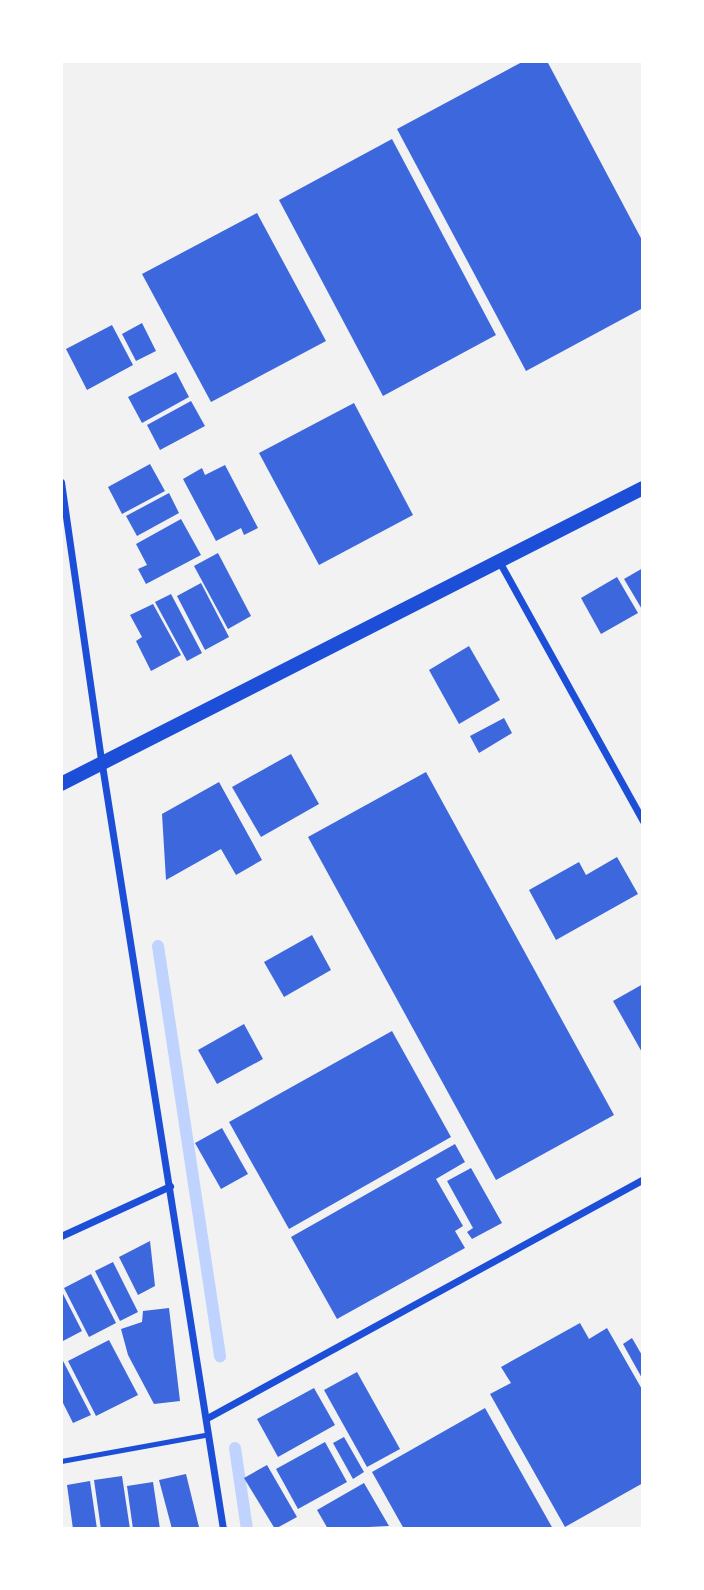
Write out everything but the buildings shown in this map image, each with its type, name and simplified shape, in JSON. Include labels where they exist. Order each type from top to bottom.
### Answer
[{"type":"main road","points":[[61,784],[643,488]]},
{"type":"street","points":[[61,482],[102,765],[223,1529]]},
{"type":"street","points":[[499,563],[643,821]]},
{"type":"street","points":[[207,1418],[643,1180]]},
{"type":"street","points":[[61,1236],[170,1186]]},
{"type":"lane","points":[[61,1461],[209,1434]]},
{"type":"waterway","points":[[158,946],[220,1356]]},
{"type":"waterway","points":[[235,1448],[247,1529]]}]
